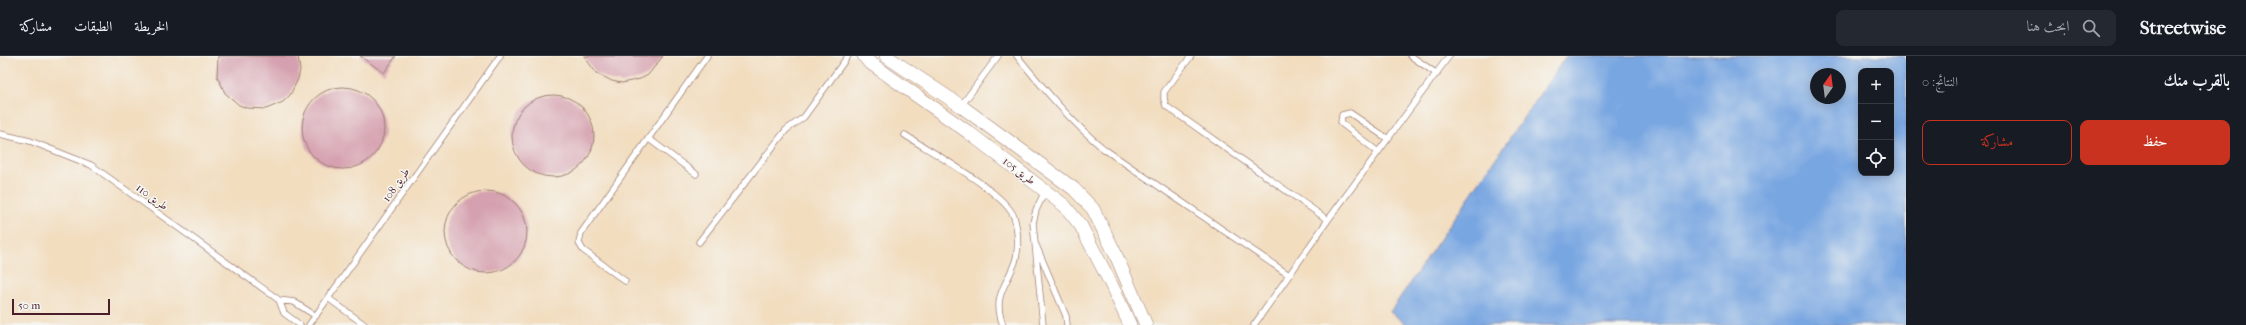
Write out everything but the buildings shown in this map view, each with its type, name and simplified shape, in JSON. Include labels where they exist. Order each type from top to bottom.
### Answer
[{"type":"street","name":"طريق 105","points":[[864,56],[868,62],[968,132],[1065,206],[1080,226],[1111,284],[1130,325]]},
{"type":"street","name":"طريق 105","points":[[886,56],[962,106],[1074,189],[1093,209],[1115,253],[1146,325]]},
{"type":"street","points":[[968,132],[977,118]]},
{"type":"street","points":[[1045,190],[1056,175]]},
{"type":"lane","name":"طريق 108","points":[[309,325],[500,56]]},
{"type":"lane","points":[[624,281],[583,250],[579,243],[581,233],[707,56]]},
{"type":"lane","points":[[699,242],[786,130],[804,117],[848,56]]},
{"type":"lane","points":[[962,106],[998,56]]},
{"type":"lane","points":[[1017,56],[1058,106],[1082,131],[1104,149],[1289,275]]},
{"type":"lane","points":[[1191,56],[1164,92],[1166,106],[1328,220]]},
{"type":"lane","points":[[1411,56],[1437,74]]},
{"type":"lane","points":[[1254,325],[1328,220],[1449,56]]},
{"type":"lane","points":[[1378,152],[1344,126],[1341,119],[1342,115],[1350,113],[1388,140]]},
{"type":"lane","name":"طريق 110","points":[[0,134],[30,141],[91,165],[279,300],[294,302],[316,316]]},
{"type":"lane","points":[[904,135],[998,196],[1014,216],[1018,252],[999,294],[998,305],[1003,325]]},
{"type":"lane","points":[[649,139],[696,174]]},
{"type":"lane","points":[[1043,325],[1033,239],[1033,223],[1036,210],[1045,190]]},
{"type":"lane","points":[[1033,239],[1066,316],[1068,325]]},
{"type":"lane","points":[[328,298],[365,325]]},
{"type":"lane","name":"طريق 110","points":[[279,300],[284,313],[300,325]]},
{"type":"water","points":[[1566,56],[1904,56],[1906,59],[1906,325],[1407,325],[1390,312]]}]
